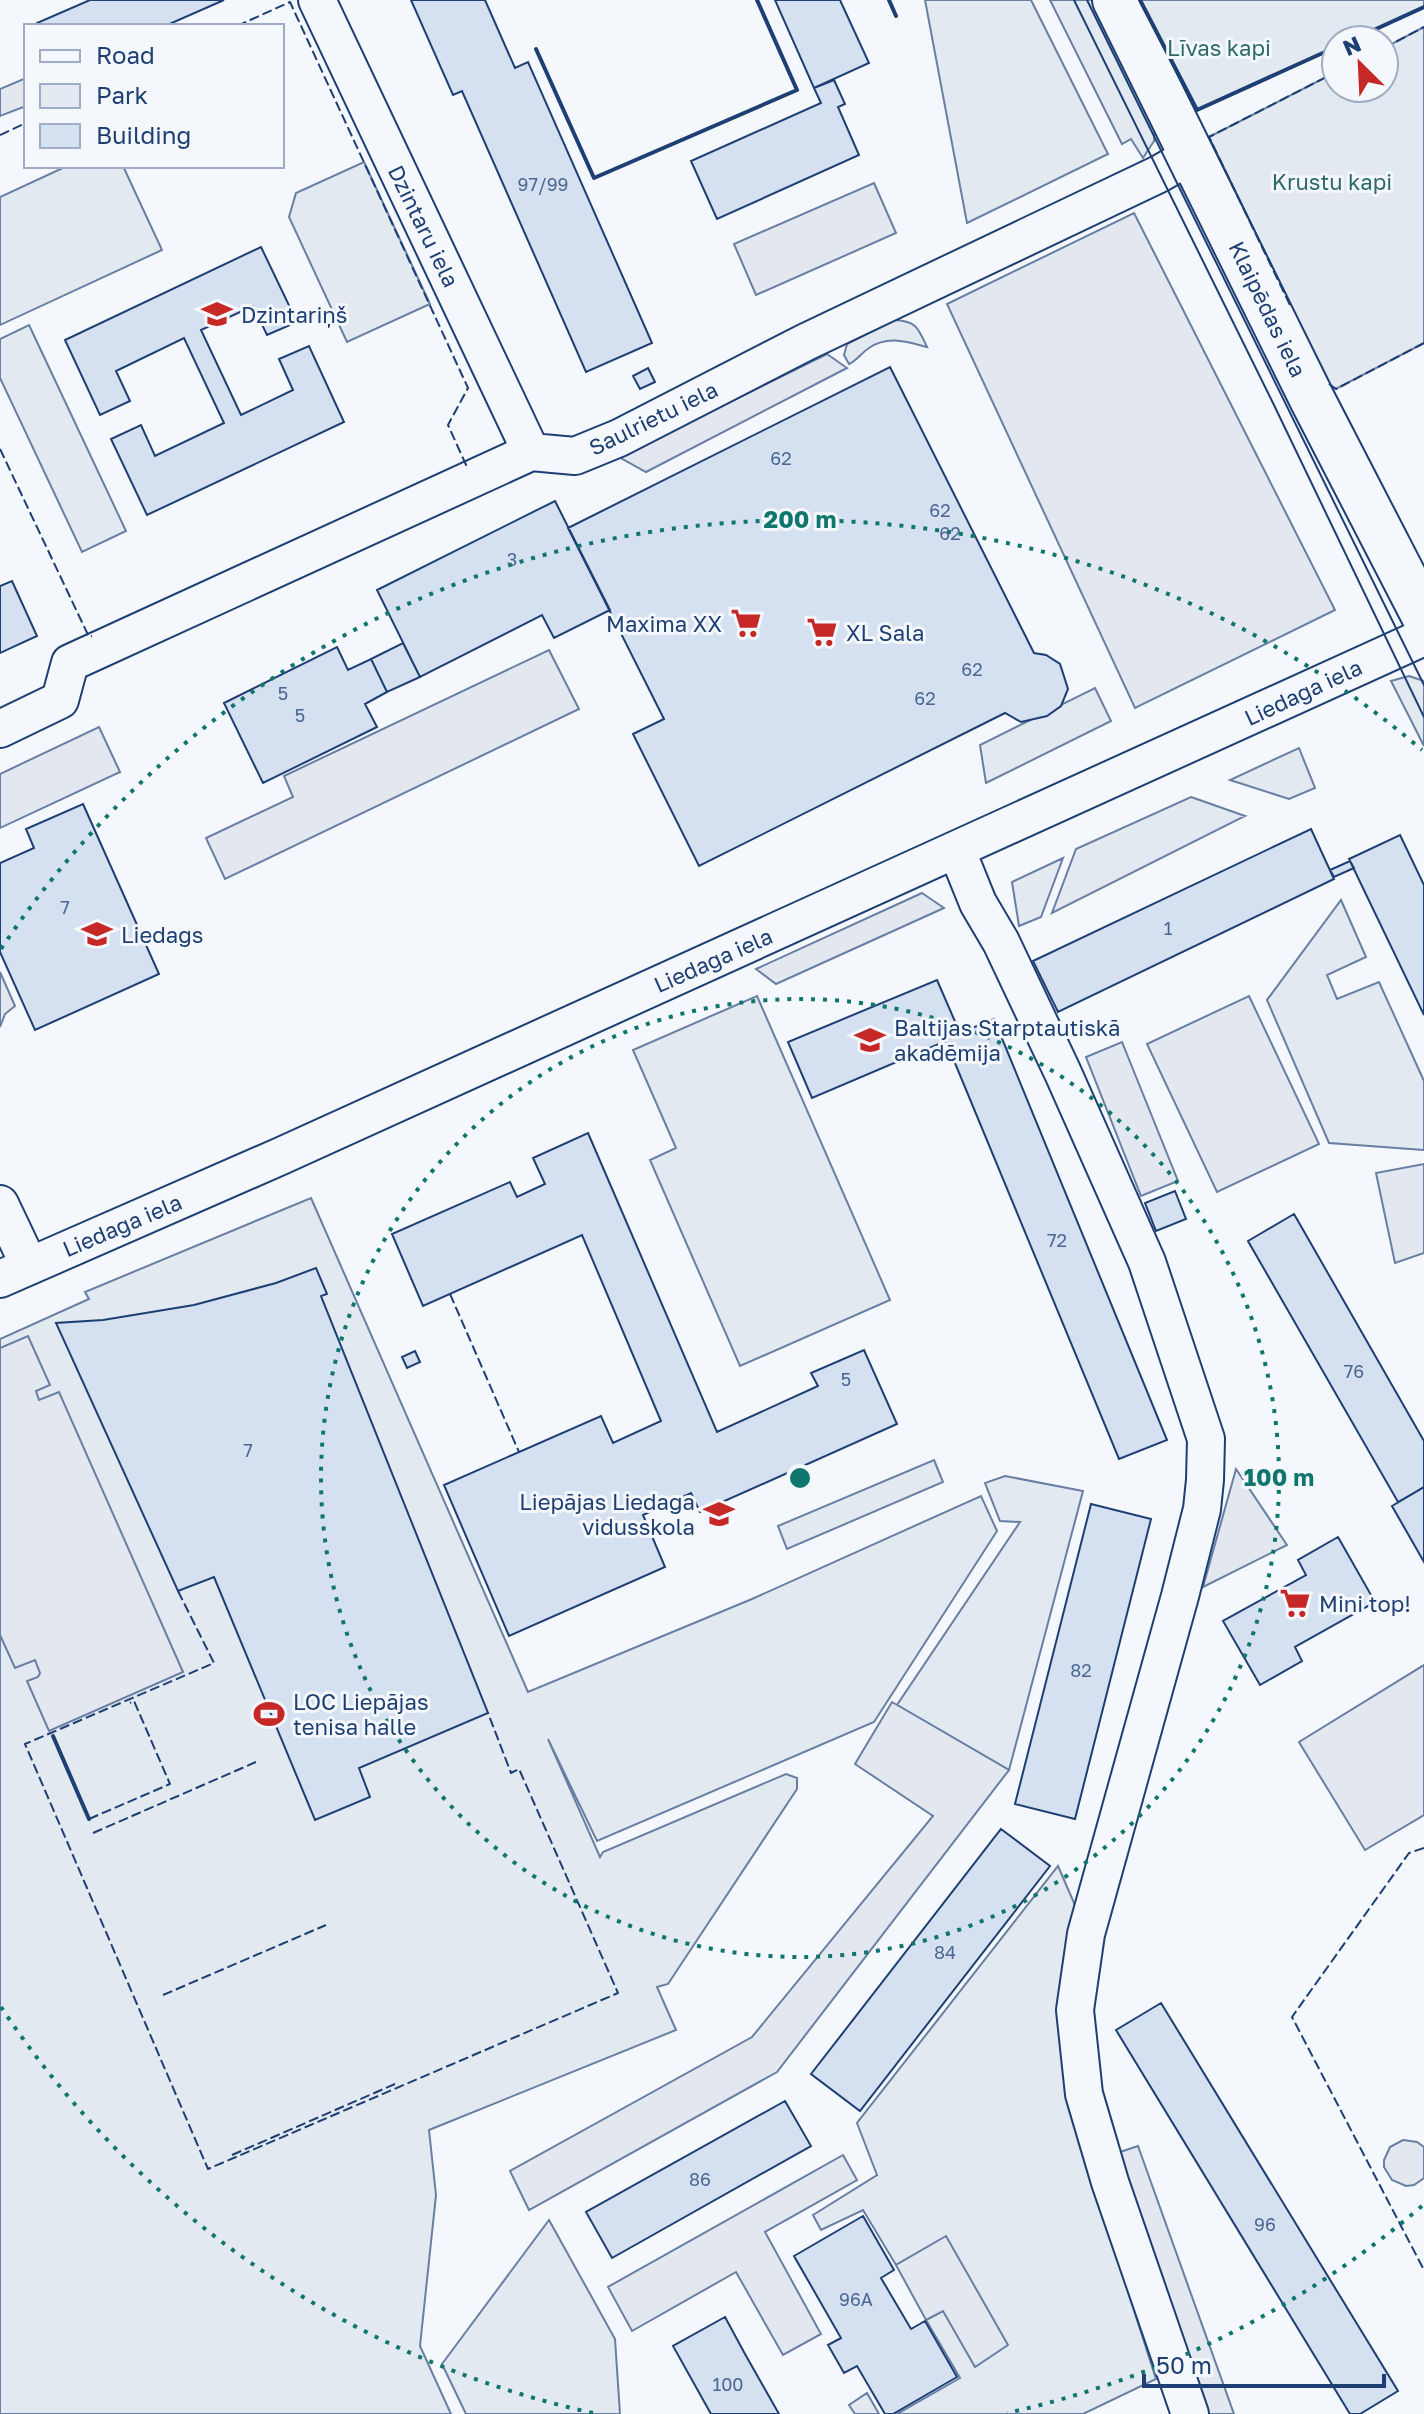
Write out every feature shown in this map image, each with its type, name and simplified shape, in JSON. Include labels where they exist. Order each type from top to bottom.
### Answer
[{"type":"main road","name":"Klaipēdas iela","points":[[1115,0],[1312,399],[1424,616]]},
{"type":"street","name":"Dzintaru iela","points":[[317,0],[531,452]]},
{"type":"street","name":"Saulrietu iela","points":[[0,729],[60,700],[70,663],[531,452],[575,456],[619,438],[806,342],[1159,174],[1192,155]]},
{"type":"street","name":"Liedaga iela","points":[[14,1272],[281,1156],[1424,637]]},
{"type":"street","points":[[957,851],[978,903],[1001,942],[1063,1073],[1147,1262],[1206,1439],[1202,1509],[1086,1934],[1075,2010],[1084,2094],[1110,2182],[1190,2414]]},
{"type":"street","points":[[0,1204],[14,1272]]},
{"type":"green space","points":[[925,0],[1031,0],[1108,154],[967,223]]},
{"type":"green space","points":[[1050,0],[1096,0],[1155,123],[1154,141],[1143,158],[1131,139],[1122,144]]},
{"type":"green space","name":"Līvas kapi","points":[[1140,0],[1424,0],[1424,7],[1387,24],[1320,24],[1320,54],[1197,110]]},
{"type":"green space","name":"Krustu kapi","points":[[1424,27],[1424,343],[1336,389],[1330,386],[1209,137],[1320,80],[1320,104],[1400,104],[1400,40]]},
{"type":"green space","points":[[364,162],[430,304],[347,342],[289,217],[296,193]]},
{"type":"green space","points":[[63,168],[124,168],[162,250],[0,325],[0,197]]},
{"type":"green space","points":[[894,320],[916,327],[927,347],[898,341],[883,342],[869,348],[849,364],[844,355],[847,344]]},
{"type":"green space","points":[[29,325],[126,531],[82,552],[0,378],[0,339]]},
{"type":"green space","points":[[1409,676],[1424,681],[1424,746],[1391,681]]},
{"type":"green space","points":[[1095,688],[1111,721],[986,783],[980,745]]},
{"type":"green space","points":[[1299,748],[1315,788],[1289,799],[1230,780]]},
{"type":"green space","points":[[1191,797],[1245,816],[1052,913],[1076,849]]},
{"type":"green space","points":[[1063,858],[1041,917],[1019,926],[1012,882]]},
{"type":"green space","points":[[1341,900],[1366,957],[1327,975],[1337,999],[1379,982],[1424,1081],[1424,1150],[1329,1143],[1267,1000]]},
{"type":"green space","points":[[757,996],[890,1300],[740,1366],[650,1160],[676,1148],[633,1050]]},
{"type":"green space","name":"LOC Liepājas tenisa halle","points":[[311,1198],[528,1692],[752,1599],[981,1496],[997,1531],[874,1722],[597,1841],[548,1739],[600,1857],[603,1852],[786,1774],[797,1778],[797,1789],[668,1984],[657,1987],[676,2030],[429,2130],[436,2195],[420,2346],[451,2414],[0,2414],[0,1339],[89,1299],[85,1292]]},
{"type":"green space","points":[[934,1460],[943,1482],[787,1549],[778,1526]]},
{"type":"green space","points":[[1005,1476],[1083,1491],[1009,1770],[897,1705],[1020,1522],[1000,1521],[985,1483]]},
{"type":"green space","points":[[1058,1866],[1081,1919],[1061,1997],[1067,2101],[1156,2379],[1083,2414],[897,2414],[960,2378],[926,2320],[943,2311],[946,2237],[896,2265],[863,2210],[821,2230],[813,2215],[877,2175],[857,2123]]},
{"type":"green space","points":[[549,2220],[615,2339],[620,2414],[466,2414],[442,2364]]},
{"type":"green space","points":[[867,2393],[879,2414],[855,2414],[849,2405]]},
{"type":"shaded area","points":[[24,79],[24,107],[0,116],[0,89]]},
{"type":"shaded area","points":[[874,183],[896,233],[756,295],[734,244]]},
{"type":"shaded area","points":[[1134,213],[1335,610],[1135,708],[947,304]]},
{"type":"shaded area","points":[[827,354],[847,368],[646,472],[619,457]]},
{"type":"shaded area","points":[[549,650],[579,709],[225,879],[206,838],[293,797],[284,776]]},
{"type":"shaded area","points":[[99,727],[120,772],[0,828],[0,774]]},
{"type":"shaded area","points":[[922,893],[944,908],[776,984],[756,969]]},
{"type":"shaded area","points":[[0,972],[15,1006],[5,1014],[0,1027]]},
{"type":"shaded area","points":[[1249,996],[1319,1144],[1217,1192],[1147,1044]]},
{"type":"shaded area","points":[[1122,1042],[1178,1181],[1141,1196],[1086,1057]]},
{"type":"shaded area","points":[[1424,1164],[1424,1253],[1395,1263],[1376,1173]]},
{"type":"shaded area","points":[[28,1336],[50,1385],[36,1391],[39,1400],[59,1392],[183,1672],[49,1731],[27,1681],[40,1673],[35,1660],[15,1668],[0,1635],[0,1348]]},
{"type":"shaded area","points":[[1236,1469],[1287,1545],[1203,1587]]},
{"type":"shaded area","points":[[1424,1665],[1424,1815],[1365,1850],[1299,1742]]},
{"type":"shaded area","points":[[892,1702],[1009,1770],[777,2072],[529,2210],[510,2171],[752,2037],[933,1816],[855,1764]]},
{"type":"shaded area","points":[[1403,2140],[1417,2142],[1424,2147],[1424,2178],[1414,2185],[1406,2186],[1392,2180],[1384,2167],[1390,2147]]},
{"type":"shaded area","points":[[1138,2146],[1234,2414],[1203,2414],[1111,2155]]},
{"type":"shaded area","points":[[843,2155],[857,2180],[765,2232],[821,2334],[783,2355],[736,2272],[632,2331],[608,2287]]},
{"type":"shaded area","points":[[946,2236],[1008,2345],[975,2367],[943,2311],[926,2320],[896,2265]]},
{"type":"building","points":[[90,0],[224,0],[170,24],[37,23]]},
{"type":"building","points":[[411,0],[485,0],[515,68],[528,62],[652,343],[586,372],[462,91],[453,95]]},
{"type":"building","points":[[775,0],[840,0],[869,63],[814,88]]},
{"type":"building","points":[[834,80],[845,104],[838,107],[859,155],[717,219],[691,161],[821,103],[814,88]]},
{"type":"building","points":[[261,247],[297,322],[267,335],[253,306],[201,330],[241,415],[293,390],[279,359],[309,346],[344,422],[147,515],[111,439],[141,425],[155,456],[224,423],[184,338],[116,371],[130,401],[100,415],[65,340]]},
{"type":"building","name":"XL Sala","points":[[890,367],[1034,653],[1046,655],[1060,664],[1068,689],[1061,706],[1047,716],[1021,722],[1005,713],[699,866],[633,734],[664,719],[568,528]]},
{"type":"building","points":[[648,368],[655,382],[640,389],[633,376]]},
{"type":"building","points":[[555,501],[610,610],[554,638],[542,615],[420,677],[377,590]]},
{"type":"building","points":[[12,581],[37,636],[0,653],[0,586]]},
{"type":"building","points":[[403,643],[420,677],[387,692],[371,659]]},
{"type":"building","points":[[337,647],[348,670],[371,659],[387,692],[365,704],[377,727],[263,783],[224,703]]},
{"type":"building","points":[[83,804],[159,974],[35,1030],[0,952],[0,863],[34,848],[26,829]]},
{"type":"building","points":[[1311,829],[1334,879],[1058,1012],[1033,961]]},
{"type":"building","points":[[1400,835],[1424,885],[1424,1015],[1349,859]]},
{"type":"building","points":[[1350,861],[1354,868],[1334,877],[1330,870]]},
{"type":"building","name":"Baltijas Starptautiskā akadēmija","points":[[937,980],[960,1033],[812,1098],[788,1042]]},
{"type":"building","points":[[994,1019],[1167,1440],[1119,1459],[945,1039]]},
{"type":"building","points":[[588,1133],[717,1432],[818,1386],[811,1373],[864,1350],[897,1424],[700,1512],[691,1493],[643,1515],[665,1567],[509,1636],[444,1485],[601,1416],[613,1443],[661,1421],[582,1235],[423,1306],[392,1234],[510,1182],[517,1197],[545,1184],[533,1158]]},
{"type":"building","points":[[1175,1191],[1186,1219],[1156,1231],[1145,1203]]},
{"type":"building","points":[[1294,1214],[1424,1441],[1424,1487],[1398,1502],[1248,1241]]},
{"type":"building","points":[[316,1268],[327,1294],[321,1296],[488,1713],[359,1768],[370,1797],[315,1820],[214,1577],[178,1591],[56,1323],[103,1320],[194,1305],[276,1283]]},
{"type":"building","points":[[415,1351],[420,1362],[407,1368],[402,1357]]},
{"type":"building","points":[[1424,1487],[1424,1562],[1392,1506]]},
{"type":"building","points":[[1091,1504],[1151,1519],[1075,1819],[1015,1804]]},
{"type":"building","points":[[1338,1537],[1375,1602],[1295,1647],[1302,1661],[1260,1685],[1223,1621],[1306,1575],[1298,1560]]},
{"type":"building","points":[[1001,1829],[1050,1866],[860,2111],[811,2074]]},
{"type":"building","points":[[1161,2003],[1398,2391],[1360,2414],[1350,2414],[1116,2030]]},
{"type":"building","points":[[785,2101],[811,2146],[612,2258],[586,2212]]},
{"type":"building","points":[[863,2216],[894,2270],[881,2278],[911,2329],[925,2321],[957,2377],[893,2414],[885,2414],[857,2366],[844,2373],[828,2345],[841,2338],[794,2256]]},
{"type":"building","points":[[725,2317],[779,2414],[711,2414],[673,2346]]},
{"type":"tram line","points":[[1074,0],[1424,717]]},
{"type":"tram line","points":[[1087,0],[1424,685]]},
{"type":"fence","points":[[241,24],[290,2],[468,388],[448,425],[467,467]]},
{"type":"fence","points":[[1400,40],[1424,27]]},
{"type":"fence","points":[[1290,305],[1209,137],[1320,80]]},
{"type":"fence","points":[[0,135],[24,124]]},
{"type":"fence","points":[[1329,384],[1336,389],[1424,343]]},
{"type":"fence","points":[[0,449],[89,637],[92,636]]},
{"type":"fence","points":[[450,1294],[519,1452]]},
{"type":"fence","points":[[178,1591],[214,1663],[25,1744],[208,2169],[618,1993],[519,1769],[511,1773],[488,1713]]},
{"type":"fence","points":[[89,1819],[170,1784],[134,1701],[130,1703]]},
{"type":"fence","points":[[93,1833],[256,1762]]},
{"type":"fence","points":[[1424,1848],[1409,1853],[1292,2017],[1424,2270]]},
{"type":"fence","points":[[163,1995],[326,1925]]},
{"type":"fence","points":[[232,2155],[395,2084]]},
{"type":"wall","points":[[536,49],[594,178],[797,90],[757,0]]},
{"type":"wall","points":[[889,0],[896,16]]},
{"type":"wall","points":[[1140,0],[1197,110],[1320,54]]},
{"type":"wall","points":[[1387,24],[1424,7]]},
{"type":"wall","points":[[53,1736],[89,1819]]},
{"type":"place","name":"Dzintariņš","points":[[217,314]]},
{"type":"place","name":"Maxima XX","points":[[746,623]]},
{"type":"place","name":"XL Sala","points":[[822,632]]},
{"type":"place","name":"Liedags","points":[[97,934]]},
{"type":"place","name":"Baltijas Starptautiskā akadēmija","points":[[870,1040]]},
{"type":"place","name":"Liepājas Liedaga vidusskola","points":[[719,1514]]},
{"type":"place","name":"Mini top!","points":[[1295,1603]]},
{"type":"place","name":"LOC Liepājas tenisa halle","points":[[269,1714]]}]
